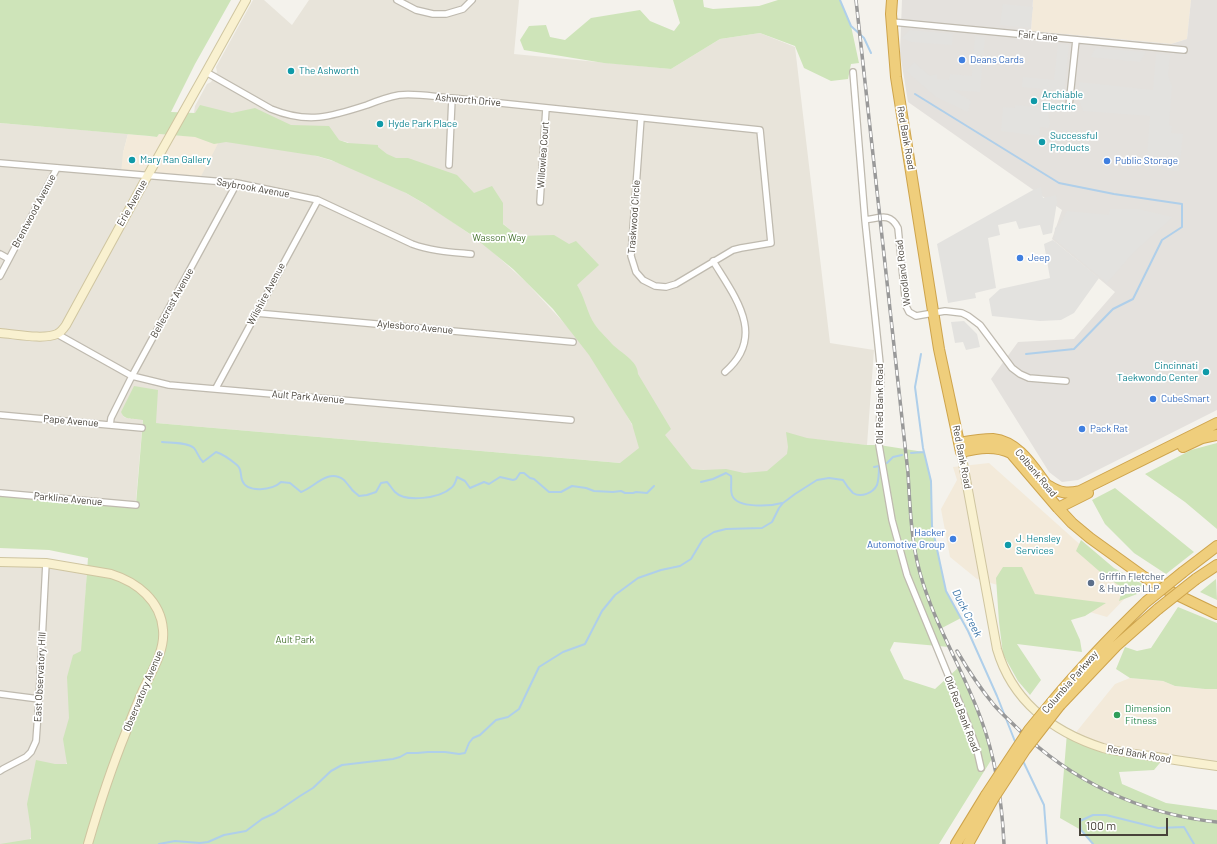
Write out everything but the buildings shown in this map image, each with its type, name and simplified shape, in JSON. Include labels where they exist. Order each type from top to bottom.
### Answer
[{"type":"highway","name":"Red Bank Road","points":[[892,0],[896,77],[940,348],[960,448]]},
{"type":"highway","points":[[1044,482],[1060,493],[1070,494],[1080,491],[1217,423]]},
{"type":"highway","points":[[1061,507],[1193,442],[1202,438],[1217,435]]},
{"type":"highway","name":"Colbank Road","points":[[960,448],[991,439],[1008,443],[1021,452],[1061,507]]},
{"type":"highway","name":"Colbank Road","points":[[960,448],[993,447],[1003,449],[1011,453],[1061,507]]},
{"type":"highway","points":[[1061,507],[1102,540],[1150,574],[1173,588],[1217,607]]},
{"type":"highway","points":[[1061,507],[1072,523],[1090,538],[1144,577],[1217,614]]},
{"type":"highway","points":[[1183,572],[1217,546]]},
{"type":"highway","name":"Columbia Parkway","points":[[1056,704],[1078,671],[1146,602],[1183,572],[1217,551]]},
{"type":"highway","name":"Columbia Parkway","points":[[956,844],[989,797],[1029,730],[1116,646],[1158,609],[1217,565]]},
{"type":"highway","name":"Columbia Parkway","points":[[968,844],[989,797]]},
{"type":"street","name":"Erie Avenue","points":[[57,334],[69,320],[246,0]]},
{"type":"street","points":[[397,0],[416,10],[433,14],[446,14],[463,9],[472,0]]},
{"type":"street","name":"Fair Lane","points":[[892,22],[1184,50]]},
{"type":"street","points":[[1070,106],[1076,40]]},
{"type":"street","name":"Ashworth Drive","points":[[206,72],[271,109],[303,118],[336,115],[400,95],[452,98],[743,128]]},
{"type":"street","name":"Old Red Bank Road","points":[[853,72],[865,220],[881,373],[879,445],[892,520],[914,596],[928,626],[938,658],[973,740],[981,768]]},
{"type":"street","points":[[449,165],[452,98]]},
{"type":"street","name":"Willowlea Court","points":[[540,202],[546,108]]},
{"type":"street","name":"Traskwood Circle","points":[[641,118],[631,256],[636,272],[648,283],[655,286],[666,287],[676,284],[726,253],[741,248],[772,243],[760,130],[743,128]]},
{"type":"street","name":"Saybrook Avenue","points":[[0,163],[237,183],[318,200],[412,244],[438,251],[471,254]]},
{"type":"street","name":"Brentwood Avenue","points":[[0,276],[57,168]]},
{"type":"street","name":"Bellecrest Avenue","points":[[110,425],[111,418],[132,376],[237,183]]},
{"type":"street","name":"Wilshire Avenue","points":[[216,388],[318,200]]},
{"type":"street","name":"Woodland Road","points":[[865,220],[884,217],[889,218],[894,221],[898,228],[907,309],[912,315],[916,316],[934,312],[952,311],[962,313],[968,316],[984,330],[1012,368],[1020,374],[1029,378],[1066,381]]},
{"type":"street","points":[[0,254],[9,259]]},
{"type":"street","points":[[713,261],[743,312],[746,328],[741,352],[732,366],[725,372]]},
{"type":"street","name":"Aylesboro Avenue","points":[[256,313],[573,342]]},
{"type":"street","points":[[0,333],[42,336],[57,334]]},
{"type":"street","name":"Ault Park Avenue","points":[[57,334],[132,376],[169,385],[571,420]]},
{"type":"street","name":"Pape Avenue","points":[[0,415],[142,428]]},
{"type":"street","name":"Red Bank Road","points":[[960,448],[997,649],[1005,672],[1018,693],[1034,711],[1045,719],[1067,733],[1088,742],[1120,752],[1217,766]]},
{"type":"street","name":"Parkline Avenue","points":[[0,493],[136,504]]},
{"type":"street","name":"Observatory Avenue","points":[[0,562],[46,563],[111,574],[126,580],[144,592],[152,600],[158,610],[162,623],[163,640],[160,654],[126,731],[107,782],[88,844]]},
{"type":"street","name":"East Observatory Hill","points":[[0,771],[3,768],[26,757],[36,741],[46,563]]},
{"type":"street","points":[[0,694],[39,699]]},
{"type":"shaded area","points":[[253,0],[264,0],[292,25],[309,0],[519,0],[514,54],[671,69],[720,39],[760,33],[795,47],[830,343],[874,350],[867,445],[792,437],[789,477],[680,468],[600,331],[528,245],[500,221],[347,142],[231,116],[194,113],[195,106],[207,84],[211,82],[217,72],[216,67]]},
{"type":"shaded area","points":[[902,0],[1033,0],[1031,31],[1171,44],[1187,39],[1191,0],[1217,0],[1217,410],[1078,480],[1062,482],[1049,472],[991,379],[1018,342],[1074,339],[1115,292],[1052,239],[1062,210],[908,102],[900,53]]},
{"type":"shaded area","points":[[1033,0],[1191,0],[1187,39],[1171,44],[1031,31]]},
{"type":"shaded area","points":[[1003,4],[1033,7],[1030,28],[1000,25]]},
{"type":"shaded area","points":[[910,30],[953,34],[952,45],[911,42],[901,38]]},
{"type":"shaded area","points":[[975,36],[985,37],[980,92],[953,90],[971,101],[968,112],[936,97],[906,71],[914,62],[930,76],[937,74],[937,79],[949,80],[950,74],[972,76]]},
{"type":"shaded area","points":[[1058,44],[1069,45],[1064,91],[1022,87],[1023,77],[1054,80]]},
{"type":"shaded area","points":[[1095,48],[1146,52],[1140,62],[1091,57]]},
{"type":"shaded area","points":[[1156,54],[1170,55],[1168,75],[1172,86],[1169,125],[1172,126],[1171,133],[1183,134],[1179,171],[1146,169],[1150,116],[1083,111],[1079,101],[1079,82],[1153,90]]},
{"type":"shaded area","points":[[1015,105],[1047,108],[1050,122],[1049,128],[1040,127],[1039,136],[1001,131],[1003,107],[1015,108]]},
{"type":"shaded area","points":[[0,123],[128,134],[123,153],[221,138],[313,155],[346,165],[394,186],[440,213],[485,245],[526,282],[565,324],[587,344],[655,466],[156,423],[156,420],[121,412],[126,418],[143,419],[135,511],[0,500]]},
{"type":"shaded area","points":[[128,134],[157,137],[159,134],[221,138],[199,180],[121,173],[123,153]]},
{"type":"shaded area","points":[[1041,187],[1043,198],[1056,195],[1057,202],[1052,233],[1043,235],[1040,225],[1019,229],[1016,221],[998,225],[1000,235],[988,238],[996,288],[975,293],[976,298],[948,303],[937,244],[1033,190]]},
{"type":"shaded area","points":[[1110,209],[1138,209],[1173,217],[1133,253],[1107,283],[1054,239],[1055,228],[1060,224],[1067,211],[1109,215]]},
{"type":"shaded area","points":[[1053,240],[1099,278],[1074,313],[1061,320],[1040,321],[992,316],[989,299],[1000,289],[1050,278],[1044,244]]},
{"type":"shaded area","points":[[964,321],[977,334],[980,347],[966,350],[963,342],[955,343],[951,322]]},
{"type":"shaded area","points":[[989,463],[1132,591],[1107,617],[977,579],[950,557],[941,509],[957,480],[953,467]]},
{"type":"shaded area","points":[[0,562],[87,570],[82,650],[70,757],[62,771],[40,822],[27,844],[0,844]]},
{"type":"shaded area","points":[[1130,678],[1163,681],[1175,686],[1217,689],[1217,766],[1119,752],[1073,736],[1115,684]]},
{"type":"green space","name":"Ault Park","points":[[0,0],[231,0],[195,64],[171,112],[195,113],[200,105],[232,113],[255,108],[291,125],[329,126],[339,140],[348,143],[378,145],[378,147],[387,154],[396,158],[408,158],[457,175],[474,193],[492,186],[503,203],[503,224],[518,236],[554,235],[569,244],[576,241],[599,265],[577,285],[592,320],[612,344],[635,365],[638,374],[671,429],[665,435],[692,469],[726,469],[744,473],[767,471],[787,454],[788,447],[786,432],[807,438],[879,445],[924,452],[931,481],[932,526],[946,591],[961,618],[940,629],[949,647],[894,642],[890,650],[904,679],[935,689],[959,667],[981,718],[993,757],[939,844],[0,844],[31,839],[27,804],[36,760],[55,764],[67,764],[63,739],[69,718],[67,677],[73,655],[81,651],[88,558],[49,550],[0,548],[0,493],[136,504],[143,420],[124,417],[121,412],[134,386],[158,390],[156,423],[620,463],[639,448],[632,424],[589,355],[553,309],[513,269],[470,234],[406,193],[331,160],[317,156],[226,142],[214,144],[195,137],[159,134],[157,137],[0,123]]},
{"type":"green space","points":[[673,0],[703,0],[704,7],[713,9],[759,6],[778,0],[840,0],[851,26],[859,63],[851,64],[848,79],[831,81],[804,68],[795,46],[760,33],[720,39],[671,69],[604,63],[524,50],[520,40],[529,26],[546,25],[550,37],[565,40],[591,18],[640,10],[650,21],[674,31],[680,23]]},
{"type":"green space","points":[[1217,443],[1217,529],[1185,502],[1145,474],[1191,450]]},
{"type":"green space","points":[[1115,488],[1194,552],[1166,574],[1134,553],[1105,524],[1092,500]]},
{"type":"green space","points":[[1081,540],[1114,568],[1146,586],[1137,594],[1119,601],[1123,588],[1106,577],[1076,551]]},
{"type":"green space","points":[[1003,567],[1022,567],[1035,594],[1106,603],[1085,616],[1071,620],[1080,640],[1082,652],[1017,644],[1041,680],[1030,695],[1018,681],[1003,654],[996,578]]},
{"type":"green space","points":[[1216,579],[1217,600],[1200,592]]},
{"type":"green space","points":[[1178,607],[1217,623],[1217,689],[1175,686],[1163,681],[1130,678],[1116,669],[1125,647],[1137,651],[1151,648]]},
{"type":"green space","points":[[1067,733],[1088,742],[1164,758],[1154,770],[1119,772],[1122,784],[1166,803],[1217,810],[1217,844],[1093,844],[1081,830],[1060,818]]},
{"type":"waterway","name":"Duck Creek","points":[[840,0],[851,26],[864,38],[871,53]]},
{"type":"waterway","points":[[915,94],[1059,183],[1114,194],[1182,204],[1182,227],[1162,240],[1133,299],[1113,309],[1074,349],[1026,354]]},
{"type":"waterway","name":"Duck Creek","points":[[921,354],[915,387],[923,448],[931,481],[932,526],[946,591],[968,631],[997,696],[1016,744]]},
{"type":"waterway","points":[[162,442],[191,446],[203,462],[216,452],[221,454],[230,459],[239,467],[242,480],[245,484],[254,489],[266,489],[281,482],[290,483],[301,492],[327,477],[332,476],[344,480],[359,496],[376,492],[381,483],[387,482],[395,492],[400,495],[423,498],[431,497],[451,488],[457,477],[465,481],[470,488],[484,482],[489,484],[500,477],[513,480],[516,479],[520,473],[524,473],[530,478],[534,479],[549,492],[561,492],[572,486],[594,491],[647,493],[654,486]]},
{"type":"waterway","points":[[911,453],[924,452]]},
{"type":"waterway","points":[[887,463],[893,457],[902,455]]},
{"type":"waterway","points":[[159,844],[175,841],[200,843],[208,842],[224,835],[246,831],[262,819],[275,813],[313,788],[331,771],[342,765],[393,759],[407,753],[465,753],[473,738],[480,735],[496,720],[508,717],[519,709],[539,667],[563,652],[585,644],[602,611],[615,595],[638,578],[661,570],[680,566],[691,559],[703,539],[714,532],[726,529],[762,528],[772,522],[783,503],[817,480],[829,478],[843,480],[853,493],[860,495],[866,494],[873,490],[877,485],[879,466],[874,467]]},
{"type":"waterway","points":[[701,482],[713,479],[726,473],[731,476],[732,495],[740,503],[755,505],[782,503]]},
{"type":"waterway","name":"Duck Creek","points":[[1023,761],[1044,805],[1047,844]]},
{"type":"waterway","points":[[1093,844],[1081,830],[1080,821],[1093,815],[1106,815],[1158,828],[1184,827],[1194,844]]},
{"type":"railway","points":[[856,0],[908,473],[911,523],[917,561],[933,610],[974,700],[991,750],[1002,812],[1004,844]]},
{"type":"railway","points":[[957,651],[979,685],[997,708],[1037,746],[1060,764],[1083,779],[1134,803],[1189,818],[1217,822]]},
{"type":"place","name":"Deans Cards","points":[[962,60]]},
{"type":"place","name":"The Ashworth","points":[[291,71]]},
{"type":"place","name":"Archiable Electric","points":[[1034,101]]},
{"type":"place","name":"Hyde Park Place","points":[[380,124]]},
{"type":"place","name":"Successful Products","points":[[1042,142]]},
{"type":"place","name":"Mary Ran Gallery","points":[[132,160]]},
{"type":"place","name":"Public Storage","points":[[1107,161]]},
{"type":"place","name":"Jeep","points":[[1020,258]]},
{"type":"place","name":"Cincinnati Taekwondo Center","points":[[1206,372]]},
{"type":"place","name":"CubeSmart","points":[[1153,399]]},
{"type":"place","name":"Pack Rat","points":[[1082,429]]},
{"type":"place","name":"Hacker Automotive Group","points":[[953,539]]},
{"type":"place","name":"J. Hensley Services","points":[[1008,545]]},
{"type":"place","name":"Griffin Fletcher & Hughes LLP","points":[[1091,583]]},
{"type":"place","name":"Dimension Fitness","points":[[1117,715]]},
{"type":"park label","name":"Wasson Way","points":[[499,238]]}]
